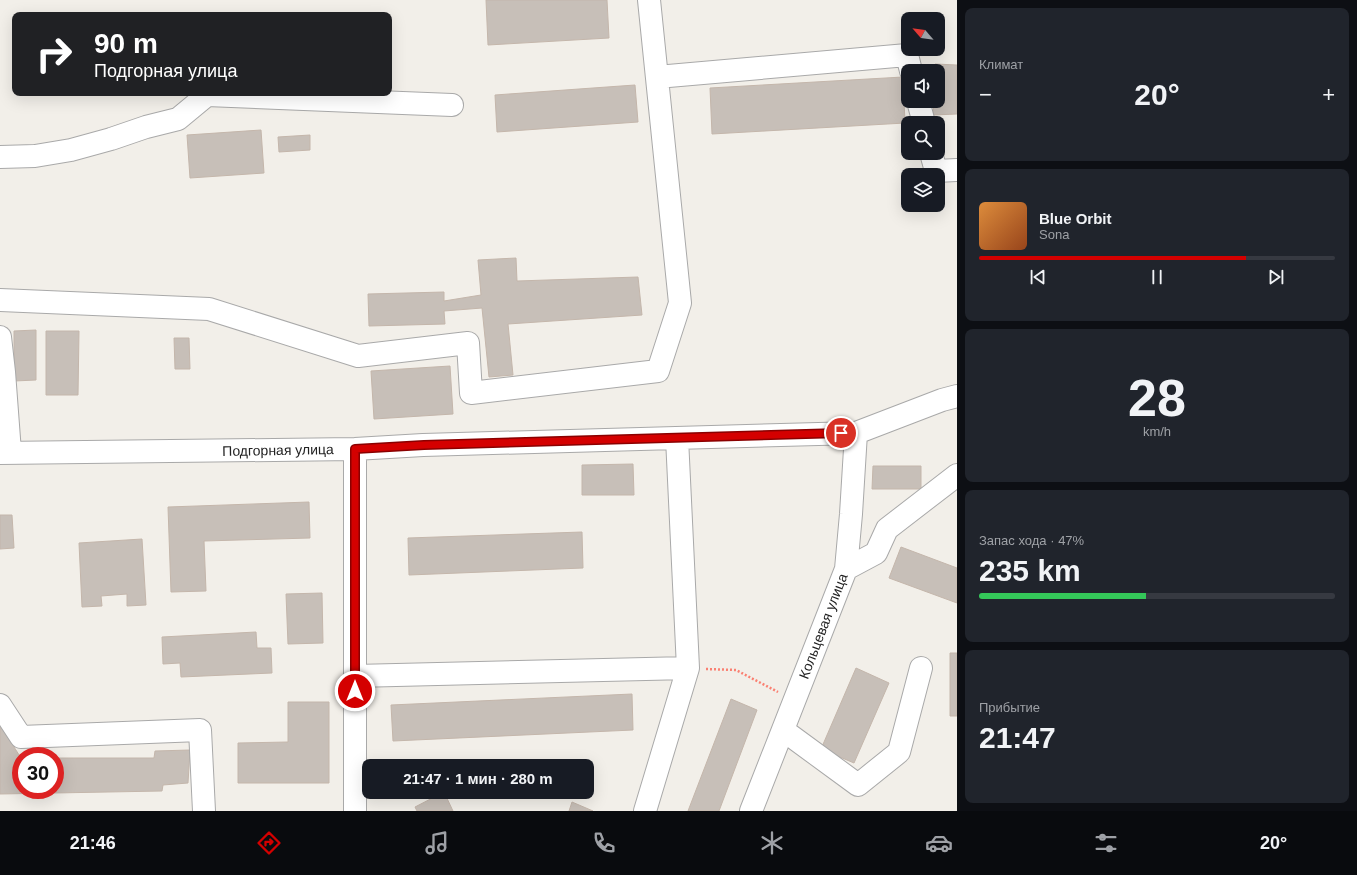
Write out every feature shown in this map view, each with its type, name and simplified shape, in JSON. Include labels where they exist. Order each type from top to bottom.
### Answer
[{"type":"street","points":[[0,300],[209,309],[358,356],[468,343],[471,393],[658,371],[680,302],[649,0]]},
{"type":"street","points":[[657,77],[907,55],[909,64]]},
{"type":"street","points":[[0,157],[35,156],[71,150],[111,139],[178,118],[206,96]]},
{"type":"street","points":[[232,96],[452,105]]},
{"type":"street","points":[[933,160],[936,171],[957,170]]},
{"type":"street","points":[[0,337],[4,372],[5,453]]},
{"type":"street","name":"Подгорная улица","points":[[5,453],[355,449],[424,445],[856,433],[942,400],[957,396]]},
{"type":"street","name":"Кольцевая улица","points":[[751,811],[846,569],[856,433]]},
{"type":"street","points":[[645,811],[688,668],[676,438]]},
{"type":"street","points":[[355,449],[355,811]]},
{"type":"street","points":[[846,569],[876,553],[887,529],[957,476]]},
{"type":"street","points":[[355,676],[688,668]]},
{"type":"street","points":[[783,730],[858,784],[899,752],[921,668]]},
{"type":"street","points":[[0,705],[21,737],[200,730],[204,811]]},
{"type":"path","points":[[688,668],[736,670],[795,700]]},
{"type":"building","points":[[486,0],[607,0],[609,38],[488,45]]},
{"type":"building","points":[[945,64],[957,65],[957,114],[933,115],[934,108],[945,108]]},
{"type":"building","points":[[901,77],[901,108],[904,108],[905,116],[901,116],[901,123],[712,134],[710,88]]},
{"type":"building","points":[[635,85],[638,122],[497,132],[495,95]]},
{"type":"building","points":[[261,130],[264,173],[190,178],[187,135]]},
{"type":"building","points":[[310,135],[310,150],[279,152],[278,137]]},
{"type":"building","points":[[516,258],[517,281],[638,277],[642,315],[508,324],[513,375],[489,377],[482,308],[444,311],[445,324],[369,326],[368,294],[444,292],[444,301],[481,295],[478,260]]},
{"type":"building","points":[[36,330],[36,380],[14,381],[14,331]]},
{"type":"building","points":[[46,331],[79,331],[78,395],[46,395]]},
{"type":"building","points":[[174,338],[189,338],[190,369],[175,369]]},
{"type":"building","points":[[450,366],[453,414],[374,419],[371,371]]},
{"type":"building","points":[[633,464],[634,495],[582,495],[582,465]]},
{"type":"building","points":[[873,466],[921,466],[921,489],[872,489]]},
{"type":"building","points":[[309,502],[310,538],[204,541],[206,591],[171,592],[168,507]]},
{"type":"building","points":[[0,515],[12,515],[14,548],[0,549]]},
{"type":"building","points":[[582,532],[583,568],[409,575],[408,538]]},
{"type":"building","points":[[142,539],[146,605],[127,606],[127,594],[101,596],[102,606],[82,607],[79,543]]},
{"type":"building","points":[[901,547],[957,568],[957,603],[889,578]]},
{"type":"building","points":[[322,593],[323,643],[288,644],[286,594]]},
{"type":"building","points":[[256,632],[257,648],[271,648],[272,673],[181,677],[180,663],[163,664],[162,637]]},
{"type":"building","points":[[950,653],[957,653],[957,716],[950,716]]},
{"type":"building","points":[[856,668],[889,683],[854,763],[821,749]]},
{"type":"building","points":[[632,694],[633,730],[393,741],[391,705]]},
{"type":"building","points":[[731,699],[757,710],[719,811],[688,811]]},
{"type":"building","points":[[288,702],[329,702],[329,783],[238,783],[238,743],[288,742]]},
{"type":"building","points":[[0,725],[14,747],[12,747],[12,794],[0,794]]},
{"type":"building","points":[[190,750],[188,783],[163,785],[162,791],[64,793],[64,758],[154,758],[155,751]]},
{"type":"building","points":[[430,799],[447,799],[453,811],[417,811],[415,807]]},
{"type":"building","points":[[572,802],[593,811],[569,811]]},
{"type":"route","points":[[355,691],[355,449],[424,445],[841,433]]}]
